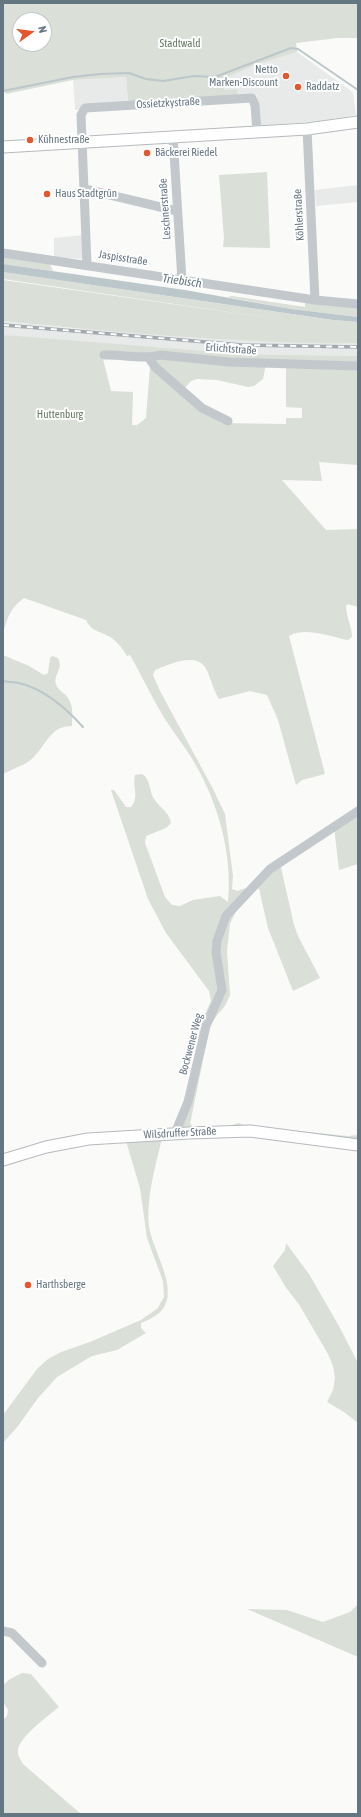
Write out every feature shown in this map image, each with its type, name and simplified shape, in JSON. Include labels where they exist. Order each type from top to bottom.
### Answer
[{"type":"main road","points":[[3,147],[307,129],[358,122]]},
{"type":"main road","name":"Wilsdruffer Straße","points":[[3,1160],[46,1147],[88,1139],[175,1133],[250,1131],[358,1145]]},
{"type":"street","name":"Ossietzkystraße","points":[[82,142],[82,111],[85,108],[98,106],[252,98],[255,105],[257,132]]},
{"type":"street","name":"Köhlerstraße","points":[[307,129],[315,300]]},
{"type":"street","name":"Leschnerstraße","points":[[173,137],[182,280]]},
{"type":"street","points":[[82,142],[87,265]]},
{"type":"street","points":[[85,189],[177,211]]},
{"type":"street","name":"Jaspisstraße","points":[[3,253],[315,300],[358,304]]},
{"type":"street","name":"Erlichtstraße","points":[[104,355],[133,355],[149,358],[160,355],[229,362],[358,366]]},
{"type":"street","points":[[149,358],[155,367],[202,408],[228,421]]},
{"type":"street","name":"Bockwener Weg","points":[[175,1133],[188,1102],[206,1026],[222,990],[216,952],[217,941],[226,916],[270,869],[358,811]]},
{"type":"street","points":[[3,1631],[12,1633],[42,1663]]},
{"type":"shaded area","points":[[297,52],[353,93],[356,115],[319,121],[259,126],[257,95],[238,96],[224,90],[223,79],[255,65]]},
{"type":"shaded area","points":[[126,77],[128,102],[75,110],[73,80]]},
{"type":"shaded area","points":[[358,185],[358,202],[316,206],[315,190]]},
{"type":"shaded area","points":[[83,235],[83,259],[54,257],[54,238]]},
{"type":"shaded area","points":[[3,264],[185,290],[291,309],[358,317],[358,322],[333,320],[3,272]]},
{"type":"shaded area","points":[[3,321],[69,328],[358,343],[358,356],[242,354],[17,337],[3,335]]},
{"type":"green space","name":"Stadtwald","points":[[3,3],[358,3],[358,38],[338,38],[296,43],[297,52],[255,65],[223,79],[224,90],[237,89],[238,96],[128,102],[126,77],[73,80],[6,94],[3,89]]},
{"type":"green space","points":[[267,172],[270,248],[223,247],[224,238],[219,175]]},
{"type":"green space","points":[[3,257],[50,264],[53,271],[3,264]]},
{"type":"green space","points":[[3,272],[332,320],[358,322],[358,343],[219,339],[3,321],[3,280],[291,321],[3,279]]},
{"type":"green space","points":[[232,296],[305,307],[305,302],[358,307],[358,317],[291,309],[227,297]]},
{"type":"green space","name":"Huttenburg","points":[[3,335],[242,354],[358,356],[358,465],[319,462],[322,481],[282,480],[326,530],[358,529],[358,607],[348,604],[346,606],[352,637],[348,640],[310,632],[295,633],[289,636],[325,774],[302,780],[296,785],[278,720],[267,695],[250,691],[219,699],[205,667],[194,660],[181,661],[167,665],[155,670],[153,675],[225,814],[233,876],[232,889],[237,891],[246,888],[280,863],[294,925],[299,938],[320,978],[293,991],[268,928],[259,889],[257,888],[237,909],[230,924],[227,951],[230,995],[225,1006],[210,1026],[190,1124],[193,1126],[229,1126],[238,1123],[248,1126],[348,1136],[358,1135],[358,1145],[278,1134],[175,1133],[194,1066],[201,1023],[211,1001],[209,991],[166,933],[148,899],[111,790],[114,790],[126,807],[131,807],[135,799],[135,775],[142,774],[147,778],[155,800],[168,815],[171,823],[166,828],[146,836],[145,843],[165,897],[172,905],[180,906],[193,900],[220,896],[228,902],[228,864],[221,826],[215,808],[200,773],[188,752],[160,711],[130,655],[127,656],[112,638],[91,627],[86,620],[24,598],[10,613],[3,633]],"holes":[[[187,357],[156,359],[156,363],[185,388],[191,381],[197,379],[217,380],[248,387],[254,386],[263,379],[266,364],[286,364],[286,407],[302,408],[302,418],[286,418],[286,424],[221,423],[217,417],[150,367],[146,418],[137,425],[132,425],[133,392],[111,391],[103,359]]]},
{"type":"green space","points":[[3,655],[29,666],[44,675],[48,673],[50,658],[52,656],[58,658],[60,666],[55,681],[58,688],[70,701],[72,708],[72,726],[59,729],[54,732],[33,758],[23,765],[3,774]]},
{"type":"green space","points":[[358,811],[358,864],[339,870],[334,827]]},
{"type":"green space","points":[[162,1138],[152,1181],[148,1215],[151,1237],[168,1286],[168,1298],[164,1308],[153,1317],[141,1323],[141,1328],[146,1333],[117,1350],[92,1356],[57,1377],[38,1398],[18,1426],[3,1443],[3,1415],[37,1369],[48,1359],[61,1352],[90,1342],[141,1320],[158,1308],[164,1297],[163,1281],[147,1238],[140,1188],[126,1141]]},
{"type":"green space","points":[[286,1243],[309,1274],[339,1326],[358,1363],[358,1423],[344,1412],[327,1402],[333,1390],[335,1378],[333,1366],[328,1354],[300,1306],[285,1286],[273,1266],[285,1250]]},
{"type":"green space","points":[[358,1604],[358,1657],[247,1609],[287,1610],[323,1622],[350,1612]]},
{"type":"green space","points":[[22,1673],[31,1674],[59,1707],[23,1739],[18,1750],[19,1756],[23,1764],[81,1814],[3,1814],[3,1720],[7,1716],[8,1710],[3,1702],[3,1685],[10,1679]]},
{"type":"waterway","points":[[3,91],[73,77],[100,74],[129,73],[146,79],[163,81],[194,76],[215,77],[291,48],[298,49],[358,90]]},
{"type":"waterway","points":[[3,681],[19,683],[46,695],[62,706],[83,727]]},
{"type":"railway","points":[[3,325],[242,345],[358,347]]},
{"type":"place","name":"Netto Marken-Discount","points":[[286,76]]},
{"type":"place","name":"Raddatz","points":[[298,87]]},
{"type":"place","name":"Kühnestraße","points":[[30,140]]},
{"type":"place","name":"Bäckerei Riedel","points":[[147,153]]},
{"type":"place","name":"Haus Stadtgrün","points":[[47,194]]},
{"type":"place","name":"Harthsberge","points":[[28,1285]]},
{"type":"water label","name":"Triebisch","points":[[182,281]]}]
